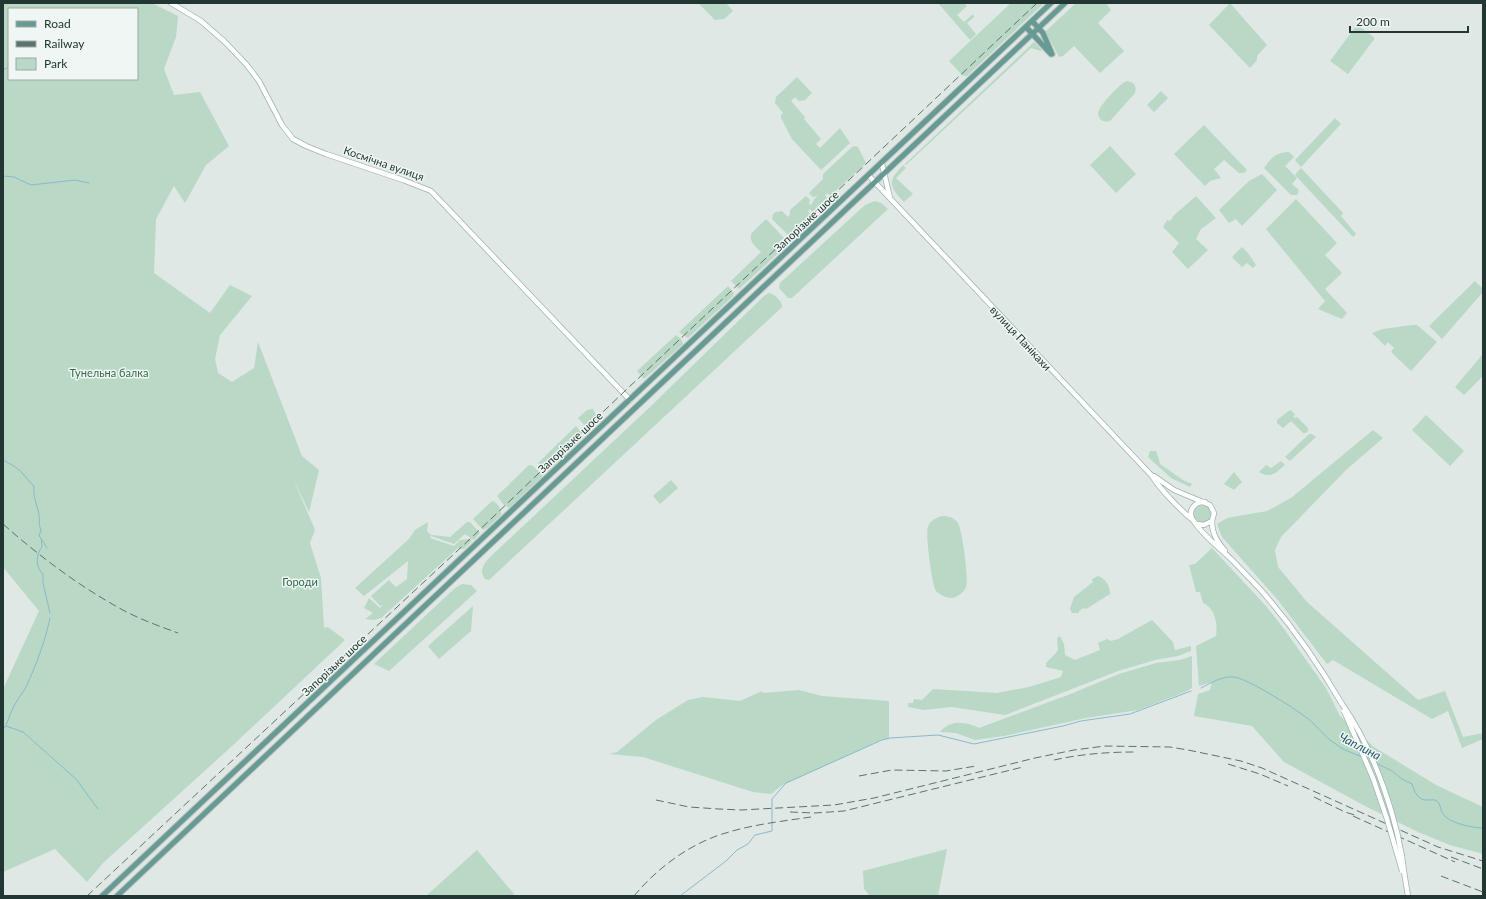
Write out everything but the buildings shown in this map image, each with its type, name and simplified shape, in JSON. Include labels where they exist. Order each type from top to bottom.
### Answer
[{"type":"main road","name":"Космічна вулиця","points":[[171,3],[206,25],[224,40],[246,64],[259,81],[282,125],[293,139],[326,154],[404,180],[431,192],[637,407]]},
{"type":"main road","name":"Запорізьке шосе","points":[[102,896],[882,164],[1051,3]]},
{"type":"main road","name":"Запорізьке шосе","points":[[117,896],[1065,3]]},
{"type":"main road","points":[[1026,27],[1052,54],[1043,33],[1032,21]]},
{"type":"main road","name":"вулиця Панікахи","points":[[882,164],[891,199]]},
{"type":"main road","name":"вулиця Панікахи","points":[[869,176],[1152,476],[1186,515],[1194,521],[1211,541],[1233,561]]},
{"type":"main road","name":"вулиця Панікахи","points":[[1152,476],[1174,490],[1205,502]]},
{"type":"main road","points":[[1212,521],[1204,525],[1194,521],[1191,511],[1194,506],[1199,502],[1205,502],[1214,510],[1212,521],[1214,536],[1233,561],[1295,632],[1311,654],[1357,727],[1381,782],[1400,845],[1408,896]]},
{"type":"main road","points":[[461,559],[467,566]]},
{"type":"main road","points":[[356,658],[363,665]]},
{"type":"green space","name":"Тунельна балка","points":[[3,3],[152,3],[178,16],[176,37],[164,69],[174,95],[200,92],[229,146],[206,165],[185,203],[174,186],[156,219],[154,273],[210,313],[230,285],[252,296],[220,335],[215,359],[218,373],[232,382],[254,368],[258,342],[302,456],[319,470],[309,512],[292,476],[315,530],[310,543],[321,578],[324,628],[328,627],[345,640],[231,747],[103,863],[87,882],[55,849],[3,872],[3,689],[39,611],[3,567]]},
{"type":"green space","points":[[698,3],[726,3],[733,11],[724,19],[715,20]]},
{"type":"green space","points":[[938,3],[964,3],[967,6],[957,15],[964,22],[973,14],[974,17],[967,23],[976,34],[970,40]]},
{"type":"green space","points":[[1011,3],[1044,3],[967,76],[963,76],[949,61]]},
{"type":"green space","points":[[1076,3],[1106,3],[1111,10],[1098,23],[1124,51],[1100,73],[1074,46],[1063,56],[1059,57],[1046,31]]},
{"type":"green space","points":[[1230,3],[1267,45],[1257,56],[1257,60],[1250,68],[1209,25]]},
{"type":"green space","points":[[1357,25],[1375,38],[1348,74],[1330,61]]},
{"type":"green space","points":[[1034,42],[1042,50],[1041,51],[1031,48],[906,165],[905,164]]},
{"type":"green space","points":[[797,77],[812,93],[805,100],[799,101],[795,97],[791,101],[821,139],[816,144],[820,148],[840,128],[850,143],[821,170],[792,139],[781,118],[783,113],[775,103],[776,97]]},
{"type":"green space","points":[[1127,81],[1131,82],[1136,88],[1135,93],[1110,121],[1105,122],[1099,117],[1099,110],[1115,90]]},
{"type":"green space","points":[[1161,91],[1168,98],[1154,112],[1147,105]]},
{"type":"green space","points":[[1335,118],[1341,124],[1301,167],[1295,160]]},
{"type":"green space","points":[[1204,125],[1247,170],[1244,173],[1239,173],[1224,160],[1214,169],[1221,178],[1210,181],[1205,186],[1174,154]]},
{"type":"green space","points":[[1110,146],[1136,174],[1116,193],[1090,165]]},
{"type":"green space","points":[[852,147],[858,147],[866,163],[830,196],[827,193],[825,195],[827,198],[812,212],[810,209],[808,211],[811,215],[800,224],[804,229],[794,238],[791,238],[772,219],[773,214],[782,211],[788,217],[790,210],[806,196],[810,200],[809,205],[812,204],[814,199],[818,196],[813,197],[809,193],[823,179],[823,174]]},
{"type":"green space","points":[[1289,152],[1294,157],[1285,166],[1297,178],[1292,184],[1299,190],[1297,195],[1291,195],[1264,168],[1274,156],[1280,153]]},
{"type":"green space","points":[[903,165],[906,168],[896,178],[913,194],[904,202],[895,192],[892,184],[894,176]]},
{"type":"green space","points":[[1301,168],[1343,213],[1341,216],[1356,234],[1353,237],[1295,175]]},
{"type":"green space","points":[[1262,174],[1277,190],[1242,226],[1236,219],[1229,223],[1219,210],[1249,181]]},
{"type":"green space","points":[[1196,196],[1216,218],[1201,229],[1196,239],[1208,250],[1188,269],[1172,252],[1179,243],[1163,227],[1167,220],[1169,221],[1173,218],[1172,217]]},
{"type":"green space","points":[[1296,199],[1337,243],[1325,255],[1342,273],[1325,289],[1347,313],[1342,319],[1318,309],[1325,301],[1266,229]]},
{"type":"green space","points":[[875,201],[881,203],[888,209],[792,298],[788,298],[779,288],[780,283],[865,205]]},
{"type":"green space","points":[[766,219],[784,238],[786,246],[739,289],[731,281],[761,252],[752,242],[751,234]]},
{"type":"green space","points":[[1242,247],[1256,265],[1253,268],[1247,263],[1242,267],[1232,257]]},
{"type":"green space","points":[[1475,281],[1483,289],[1483,292],[1442,339],[1429,326]]},
{"type":"green space","points":[[728,286],[734,293],[733,296],[688,338],[679,332]]},
{"type":"green space","points":[[769,293],[778,298],[782,307],[489,580],[485,579],[482,573],[482,568],[489,558],[650,407],[764,296]]},
{"type":"green space","points":[[1417,325],[1437,342],[1411,371],[1391,352],[1394,348],[1388,342],[1385,346],[1372,333],[1383,329]]},
{"type":"green space","points":[[676,335],[681,339],[683,344],[644,379],[637,371]]},
{"type":"green space","points":[[1483,354],[1483,376],[1464,395],[1455,387]]},
{"type":"green space","points":[[593,409],[598,419],[588,429],[578,418],[587,410]]},
{"type":"green space","points":[[1290,410],[1295,414],[1293,417],[1297,417],[1308,428],[1306,433],[1303,433],[1291,421],[1283,428],[1277,423],[1277,420]]},
{"type":"green space","points":[[1426,415],[1464,451],[1450,466],[1412,430]]},
{"type":"green space","points":[[576,426],[582,433],[583,438],[548,471],[544,470],[538,463]]},
{"type":"green space","points":[[1373,430],[1383,438],[1346,470],[1281,537],[1275,550],[1278,567],[1307,602],[1418,700],[1445,691],[1463,737],[1483,733],[1483,739],[1462,748],[1448,711],[1432,719],[1333,660],[1327,664],[1277,599],[1222,537],[1217,524],[1227,518],[1267,511],[1291,498]]},
{"type":"green space","points":[[1309,434],[1316,437],[1290,461],[1285,457]]},
{"type":"green space","points":[[1150,451],[1156,451],[1160,464],[1183,480],[1192,484],[1190,487],[1171,478],[1148,457]]},
{"type":"green space","points":[[1281,461],[1285,465],[1273,474],[1266,475],[1259,472],[1266,465],[1271,468]]},
{"type":"green space","points":[[529,465],[533,466],[543,476],[509,508],[503,504],[497,496]]},
{"type":"green space","points":[[1234,472],[1242,482],[1234,490],[1224,484]]},
{"type":"green space","points":[[671,480],[678,488],[660,504],[653,496]]},
{"type":"green space","points":[[492,501],[499,506],[501,515],[483,530],[473,519]]},
{"type":"green space","points":[[1199,505],[1207,505],[1212,510],[1210,521],[1207,523],[1199,523],[1194,518],[1194,510]]},
{"type":"green space","points":[[942,516],[951,517],[958,523],[965,555],[967,575],[966,587],[964,591],[952,598],[943,596],[936,591],[929,559],[927,539],[928,527],[933,520]]},
{"type":"green space","points":[[428,522],[427,531],[431,535],[430,538],[454,546],[460,540],[469,539],[472,541],[464,549],[458,548],[381,618],[374,620],[365,619],[373,613],[364,608],[369,598],[380,608],[383,604],[380,606],[371,596],[389,580],[396,587],[407,579],[408,561],[364,596],[355,588],[409,539],[415,530]]},
{"type":"green space","points":[[467,522],[470,522],[480,533],[474,540],[465,534],[454,544],[431,536],[450,537]]},
{"type":"green space","points":[[1212,548],[1266,606],[1284,629],[1326,688],[1340,716],[1374,747],[1436,785],[1483,807],[1483,854],[1450,845],[1418,832],[1365,806],[1284,762],[1252,726],[1194,716],[1198,694],[1210,690],[1212,682],[1199,686],[1196,646],[1216,636],[1216,622],[1213,612],[1203,603],[1200,592],[1196,592],[1189,565],[1195,564]]},
{"type":"green space","points":[[1098,576],[1107,583],[1110,594],[1086,609],[1084,608],[1079,611],[1079,613],[1072,613],[1070,609],[1074,597],[1093,582],[1092,579]]},
{"type":"green space","points":[[462,584],[471,585],[477,591],[389,671],[374,664],[455,588]]},
{"type":"green space","points":[[473,606],[471,631],[439,659],[428,646]]},
{"type":"green space","points":[[1152,620],[1173,642],[1175,650],[1191,646],[1191,651],[1178,656],[1155,660],[1118,671],[1005,715],[952,707],[924,710],[908,707],[908,703],[913,703],[914,699],[922,700],[933,689],[997,693],[1029,687],[1061,677],[1063,671],[1046,667],[1046,663],[1058,650],[1057,638],[1060,636],[1064,644],[1065,655],[1075,660],[1100,650],[1098,643],[1107,639],[1111,641],[1118,639]]},
{"type":"green space","points":[[1192,656],[1192,688],[1138,710],[1086,718],[1004,736],[975,740],[956,733],[940,732],[944,728],[954,723],[969,724],[979,728],[1068,695],[1119,674],[1156,663],[1180,660]]},
{"type":"green space","points":[[799,690],[822,696],[889,701],[889,738],[881,740],[781,786],[771,794],[753,792],[643,757],[609,754],[617,752],[656,720],[688,700],[703,697],[740,701],[762,691],[763,693]]},
{"type":"green space","points":[[947,849],[938,896],[870,896],[864,889],[863,871]]},
{"type":"green space","points":[[477,850],[514,894],[512,896],[426,896]]},
{"type":"waterway","points":[[3,70],[8,68]]},
{"type":"waterway","points":[[3,176],[14,177],[31,185],[75,180],[89,183]]},
{"type":"waterway","points":[[3,460],[18,469],[34,486],[41,530],[39,536],[41,538],[42,547],[38,553],[37,560],[40,571],[43,574],[43,583],[50,613]]},
{"type":"waterway","points":[[42,540],[47,548]]},
{"type":"waterway","points":[[3,730],[14,705],[26,687],[43,645],[50,618]]},
{"type":"waterway","name":"Чаплина","points":[[1201,688],[1217,680],[1229,677],[1240,679],[1286,703],[1312,722],[1333,743],[1362,757]]},
{"type":"waterway","points":[[680,896],[726,861],[737,850],[748,844],[755,835],[772,831],[772,799],[786,783],[882,740],[890,738],[938,735],[974,744],[1081,721],[1130,714],[1191,691]]},
{"type":"waterway","points":[[6,726],[23,732],[76,779],[98,809]]},
{"type":"waterway","name":"Чаплина","points":[[1376,763],[1412,784],[1415,792],[1422,799],[1437,801],[1443,814],[1450,820],[1467,826],[1483,828]]},
{"type":"railway","points":[[87,896],[470,539],[1037,3]]},
{"type":"railway","points":[[3,524],[45,559],[90,591],[128,613],[178,633]]},
{"type":"railway","points":[[656,800],[689,807],[741,810],[834,805],[874,798],[1035,758],[1074,750],[1105,746],[1170,747],[1241,761],[1262,768],[1438,847],[1483,861]]},
{"type":"railway","points":[[1054,760],[1094,754],[1135,752]]},
{"type":"railway","points":[[1228,764],[1260,774],[1288,786]]},
{"type":"railway","points":[[859,776],[892,770],[946,771],[976,766]]},
{"type":"railway","points":[[790,812],[815,813],[844,811],[1023,767]]},
{"type":"railway","points":[[1314,797],[1345,812],[1358,816]]},
{"type":"railway","points":[[1353,816],[1455,862]]},
{"type":"railway","points":[[634,896],[654,875],[677,857],[715,836],[749,827],[811,817]]},
{"type":"railway","points":[[1451,857],[1483,869]]},
{"type":"railway","points":[[1441,876],[1483,892]]},
{"type":"park label","name":"Городи","points":[[300,581]]}]
